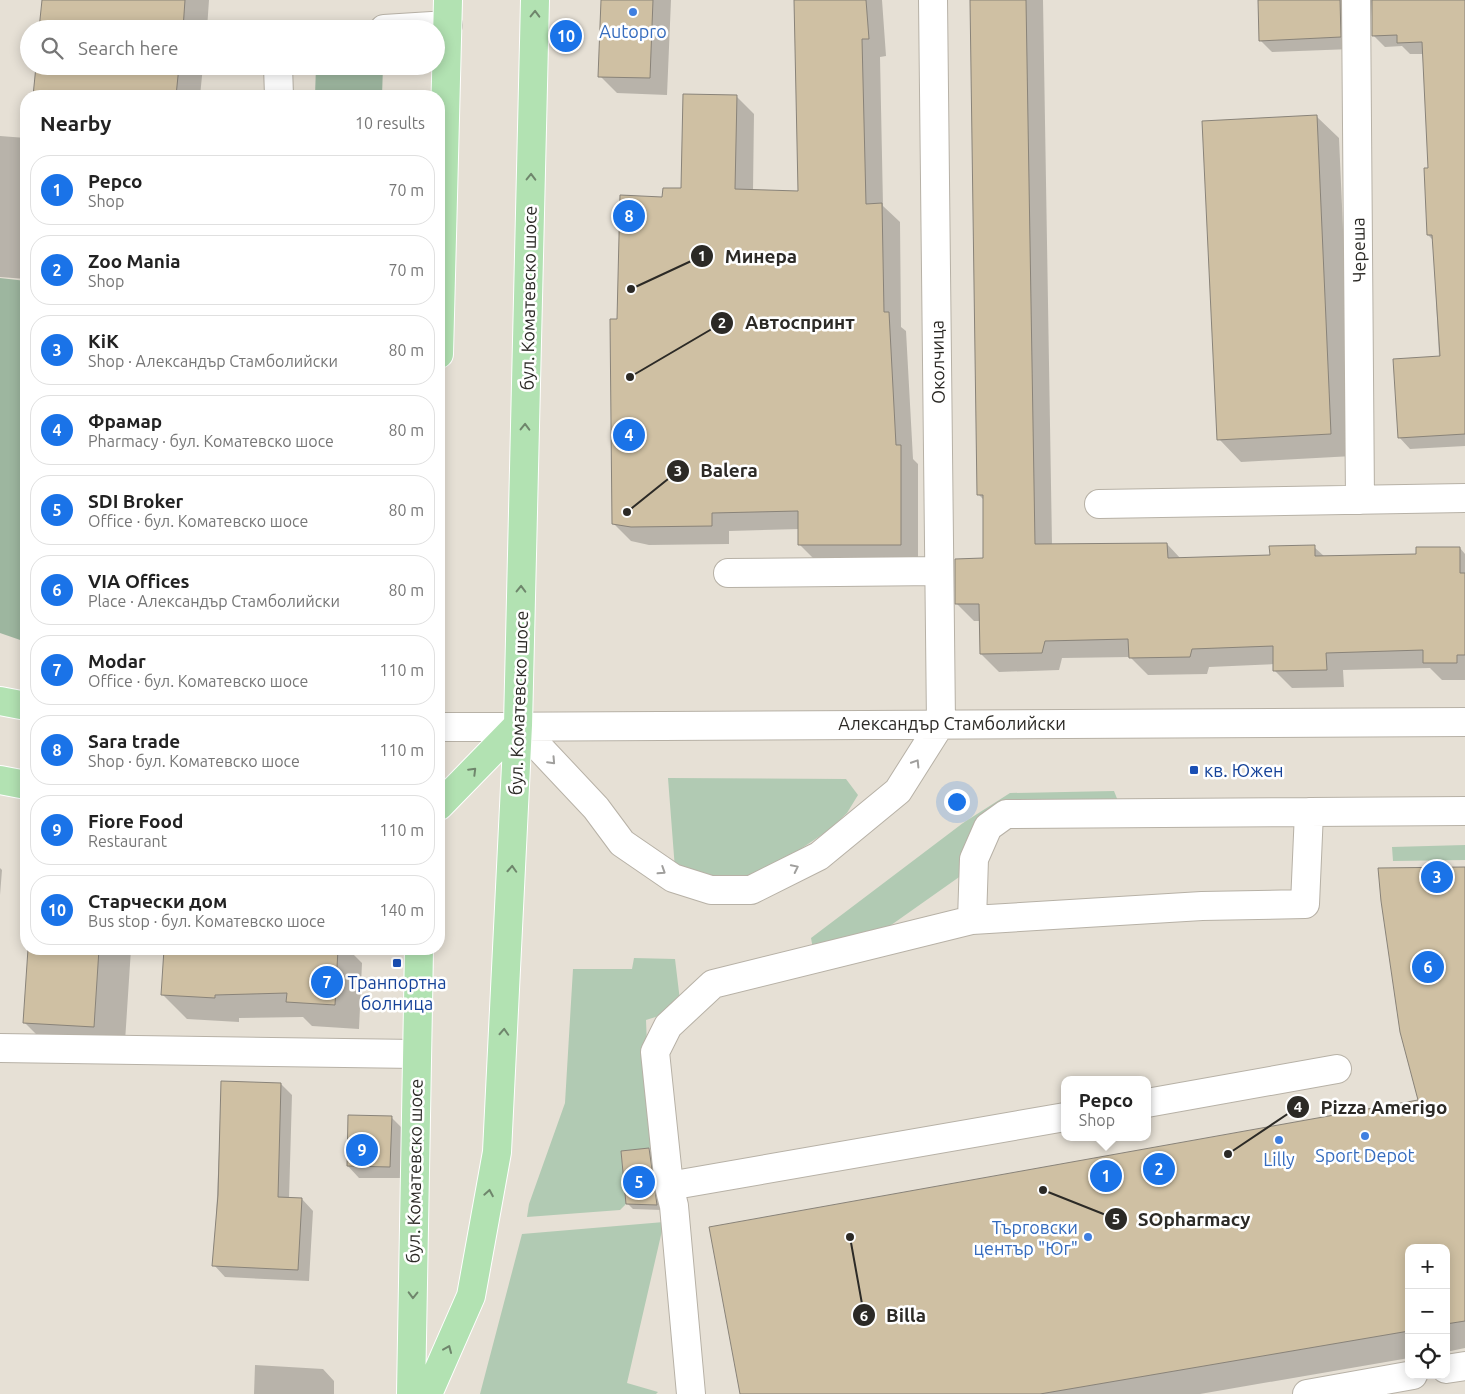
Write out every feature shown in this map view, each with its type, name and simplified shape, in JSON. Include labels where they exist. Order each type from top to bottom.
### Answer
[{"type":"main road","name":"бул. Коматевско шосе","points":[[428,1394],[471,1296],[497,1152],[518,725],[535,0]]},
{"type":"main road","points":[[445,126],[448,12]]},
{"type":"main road","points":[[0,701],[20,705]]},
{"type":"main road","points":[[445,800],[518,725]]},
{"type":"main road","points":[[0,780],[20,784]]},
{"type":"main road","name":"бул. Коматевско шосе","points":[[411,1394],[419,955]]},
{"type":"street","name":"Околчица","points":[[933,0],[941,723]]},
{"type":"street","name":"Череша","points":[[1356,0],[1360,500]]},
{"type":"street","points":[[418,20],[448,12]]},
{"type":"street","points":[[278,75],[279,90]]},
{"type":"street","points":[[1099,504],[1465,498]]},
{"type":"street","points":[[728,573],[939,570]]},
{"type":"street","name":"Александър Стамболийски","points":[[445,727],[518,725],[1465,722]]},
{"type":"street","points":[[518,725],[596,808],[622,843],[673,878],[711,890],[751,890],[819,856],[898,791],[941,723]]},
{"type":"street","points":[[972,920],[974,859],[988,827],[1006,814],[1465,810]]},
{"type":"street","points":[[692,1394],[674,1206],[669,1186],[655,1052],[668,1026],[714,984],[972,920],[1202,906],[1305,904],[1309,812]]},
{"type":"street","points":[[0,1048],[416,1054]]},
{"type":"street","points":[[1151,1101],[1337,1069]]},
{"type":"street","points":[[669,1186],[1061,1118]]},
{"type":"street","points":[[1450,1368],[1465,1366]]},
{"type":"street","points":[[1307,1394],[1405,1376]]},
{"type":"green space","points":[[316,75],[383,75],[382,90],[315,90]]},
{"type":"green space","points":[[0,278],[20,280],[20,640],[0,633]]},
{"type":"green space","points":[[668,778],[846,779],[858,795],[847,813],[829,830],[757,878],[711,881],[675,869]]},
{"type":"green space","points":[[1114,791],[1118,801],[1002,805],[962,875],[877,935],[813,949],[811,938],[963,823],[1010,793]]},
{"type":"green space","points":[[1465,845],[1465,860],[1393,861],[1392,847]]},
{"type":"green space","points":[[634,958],[675,959],[681,1009],[646,1020],[651,1148],[621,1151],[626,1204],[620,1210],[527,1217],[529,1204],[565,1103],[573,969],[632,969]]},
{"type":"green space","points":[[664,1222],[627,1383],[658,1392],[656,1394],[480,1394],[522,1234]]},
{"type":"building","points":[[42,0],[185,0],[184,20],[40,20]]},
{"type":"building","points":[[601,0],[653,0],[650,78],[598,77]]},
{"type":"building","points":[[794,0],[866,0],[869,39],[862,39],[866,204],[882,203],[884,312],[889,312],[896,445],[901,445],[901,545],[798,545],[798,511],[712,513],[712,526],[631,527],[612,524],[610,319],[617,319],[620,195],[662,197],[663,188],[681,188],[683,94],[737,95],[735,189],[798,191]]},
{"type":"building","points":[[970,0],[1026,0],[1035,544],[1167,543],[1168,558],[1270,555],[1269,546],[1315,545],[1315,556],[1416,554],[1416,547],[1460,547],[1460,573],[1465,573],[1465,655],[1457,655],[1457,663],[1423,663],[1423,650],[1326,653],[1327,670],[1273,671],[1273,646],[1192,649],[1190,657],[1129,658],[1128,639],[1045,641],[1042,653],[980,654],[979,604],[955,604],[955,559],[983,558],[983,495],[977,495]]},
{"type":"building","points":[[1258,0],[1340,0],[1341,37],[1259,41]]},
{"type":"building","points":[[1372,0],[1465,0],[1465,434],[1398,438],[1393,359],[1440,356],[1432,235],[1427,235],[1424,168],[1428,168],[1422,42],[1397,43],[1397,35],[1372,36]]},
{"type":"building","points":[[35,75],[178,75],[177,90],[34,90]]},
{"type":"building","points":[[1317,115],[1331,434],[1217,440],[1202,121]]},
{"type":"building","name":"Търговски център \"Юг\"","points":[[1465,867],[1465,1321],[1450,1323],[1450,1244],[1405,1244],[1405,1332],[1040,1394],[740,1394],[709,1227],[1418,1100],[1400,1032],[1378,868]]},
{"type":"building","points":[[28,955],[99,955],[94,1027],[23,1023]]},
{"type":"building","points":[[164,955],[338,955],[335,1005],[286,1002],[287,993],[215,995],[215,998],[161,995]]},
{"type":"building","points":[[221,1081],[281,1083],[278,1197],[302,1198],[298,1270],[212,1266],[218,1195]]},
{"type":"building","points":[[348,1115],[392,1116],[390,1167],[347,1166]]},
{"type":"building","points":[[649,1148],[657,1205],[626,1204],[621,1151]]},
{"type":"place","name":"Autopro","points":[[633,12]]},
{"type":"place","name":"Старчески дом","points":[[566,36]]},
{"type":"place","name":"Sara trade","points":[[629,216]]},
{"type":"place","name":"Минера","points":[[631,289]]},
{"type":"place","name":"Автоспринт","points":[[630,377]]},
{"type":"place","name":"Фрамар","points":[[629,435]]},
{"type":"place","name":"Balera","points":[[627,512]]},
{"type":"place","name":"кв. Южен","points":[[1194,770]]},
{"type":"place","name":"KiK","points":[[1437,877]]},
{"type":"place","name":"Транпортна болница","points":[[397,963]]},
{"type":"place","name":"VIA Offices","points":[[1428,967]]},
{"type":"place","name":"Modar","points":[[327,982]]},
{"type":"place","name":"Sport Depot","points":[[1365,1136]]},
{"type":"place","name":"Lilly","points":[[1279,1140]]},
{"type":"place","name":"Fiore Food","points":[[362,1150]]},
{"type":"place","name":"Pizza Amerigo","points":[[1228,1154]]},
{"type":"place","name":"Zoo Mania","points":[[1159,1169]]},
{"type":"place","name":"Pepco","points":[[1106,1176]]},
{"type":"place","name":"SDI Broker","points":[[639,1182]]},
{"type":"place","name":"SOpharmacy","points":[[1043,1190]]},
{"type":"place","name":"Billa","points":[[850,1237]]},
{"type":"place","name":"Търговски център \"Юг\"","points":[[1088,1237]]}]
